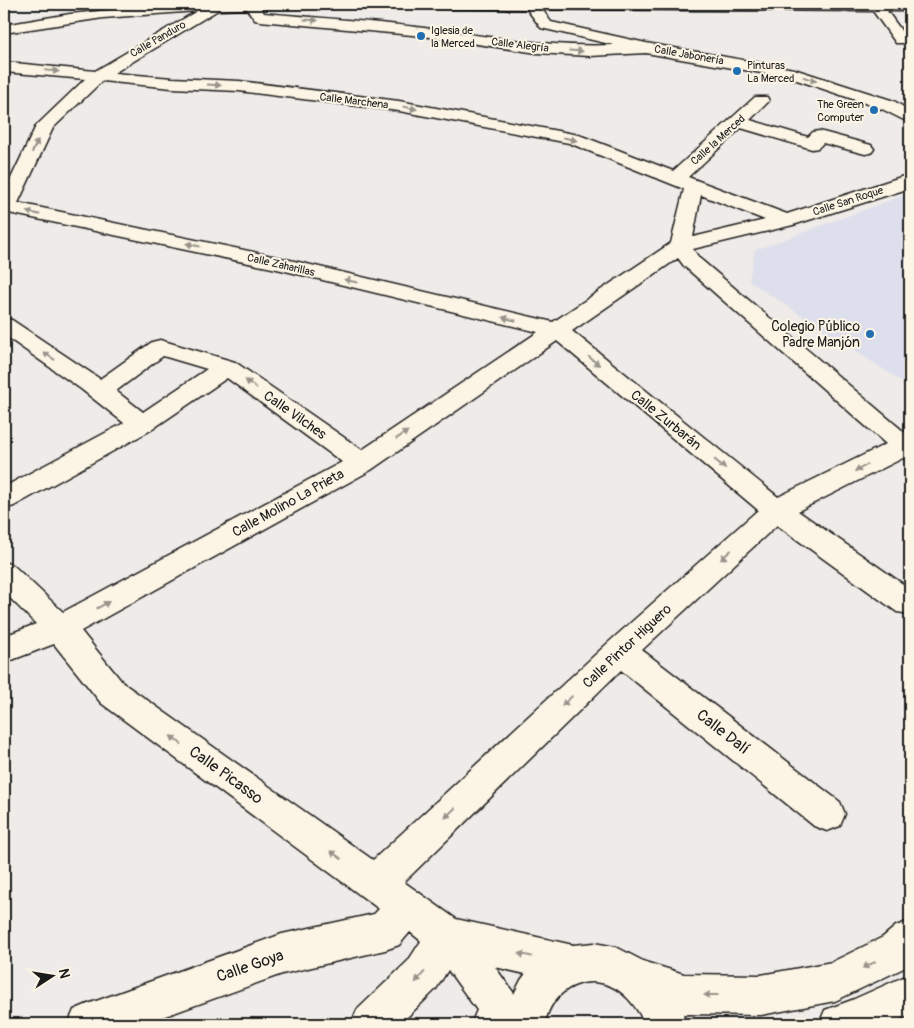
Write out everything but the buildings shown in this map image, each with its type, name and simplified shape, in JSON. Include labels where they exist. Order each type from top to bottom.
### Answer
[{"type":"street","points":[[4,29],[134,9],[218,4],[286,4]]},
{"type":"street","name":"Calle Panduro","points":[[5,206],[45,126],[99,74],[218,4]]},
{"type":"street","name":"Calle Alegría","points":[[251,4],[260,17],[423,32],[538,48],[589,51],[646,48]]},
{"type":"street","points":[[423,4],[910,7]]},
{"type":"street","name":"Calle Jabonería","points":[[532,5],[546,25],[646,48],[794,74],[888,105],[910,118]]},
{"type":"street","points":[[877,6],[901,40]]},
{"type":"street","name":"Calle Marchena","points":[[4,67],[99,74],[172,83],[239,86],[408,108],[573,139],[786,222]]},
{"type":"street","name":"Calle la Merced","points":[[675,179],[761,101]]},
{"type":"street","points":[[738,122],[812,144],[819,136],[866,149]]},
{"type":"street","name":"Calle San Roque","points":[[681,246],[786,222],[897,186],[910,180]]},
{"type":"street","points":[[556,330],[681,246],[694,186]]},
{"type":"street","name":"Calle Zaharillas","points":[[5,206],[64,220],[277,263],[556,330]]},
{"type":"street","points":[[681,246],[691,262],[861,408],[909,439]]},
{"type":"street","points":[[4,325],[142,424]]},
{"type":"street","name":"Calle Molino La Prieta","points":[[4,650],[60,628],[362,463],[556,330]]},
{"type":"street","name":"Calle Zurbarán","points":[[556,330],[776,510],[908,603]]},
{"type":"street","name":"Calle Vilches","points":[[94,388],[160,346],[228,367],[362,463]]},
{"type":"street","points":[[4,499],[142,424],[228,367]]},
{"type":"street","name":"Calle Pintor Higuero","points":[[376,883],[620,651],[776,510],[909,439]]},
{"type":"street","name":"Calle Picasso","points":[[4,574],[60,628],[112,694],[376,883],[446,936]]},
{"type":"street","name":"Calle Dalí","points":[[620,651],[827,814]]},
{"type":"street","name":"Calle Goya","points":[[88,1024],[282,954],[385,932],[407,906]]},
{"type":"street","points":[[446,936],[513,1020],[545,981],[558,971],[573,965]]},
{"type":"street","points":[[446,936],[524,956],[573,965],[594,963],[616,967],[637,980],[653,997],[667,1024]]},
{"type":"street","points":[[371,1024],[422,975],[446,936]]},
{"type":"street","points":[[637,980],[684,994],[761,995],[835,981],[897,951],[910,940]]},
{"type":"street","points":[[839,1024],[856,1019],[910,994]]},
{"type":"shaded area","name":"Colegio Público Padre Manjón","points":[[910,193],[910,387],[749,281],[755,250]]},
{"type":"place","name":"Iglesia de la Merced","points":[[421,36]]},
{"type":"place","name":"Pinturas La Merced","points":[[737,71]]},
{"type":"place","name":"The Green Computer","points":[[874,110]]},
{"type":"place","name":"Colegio Público Padre Manjón","points":[[870,334]]}]
